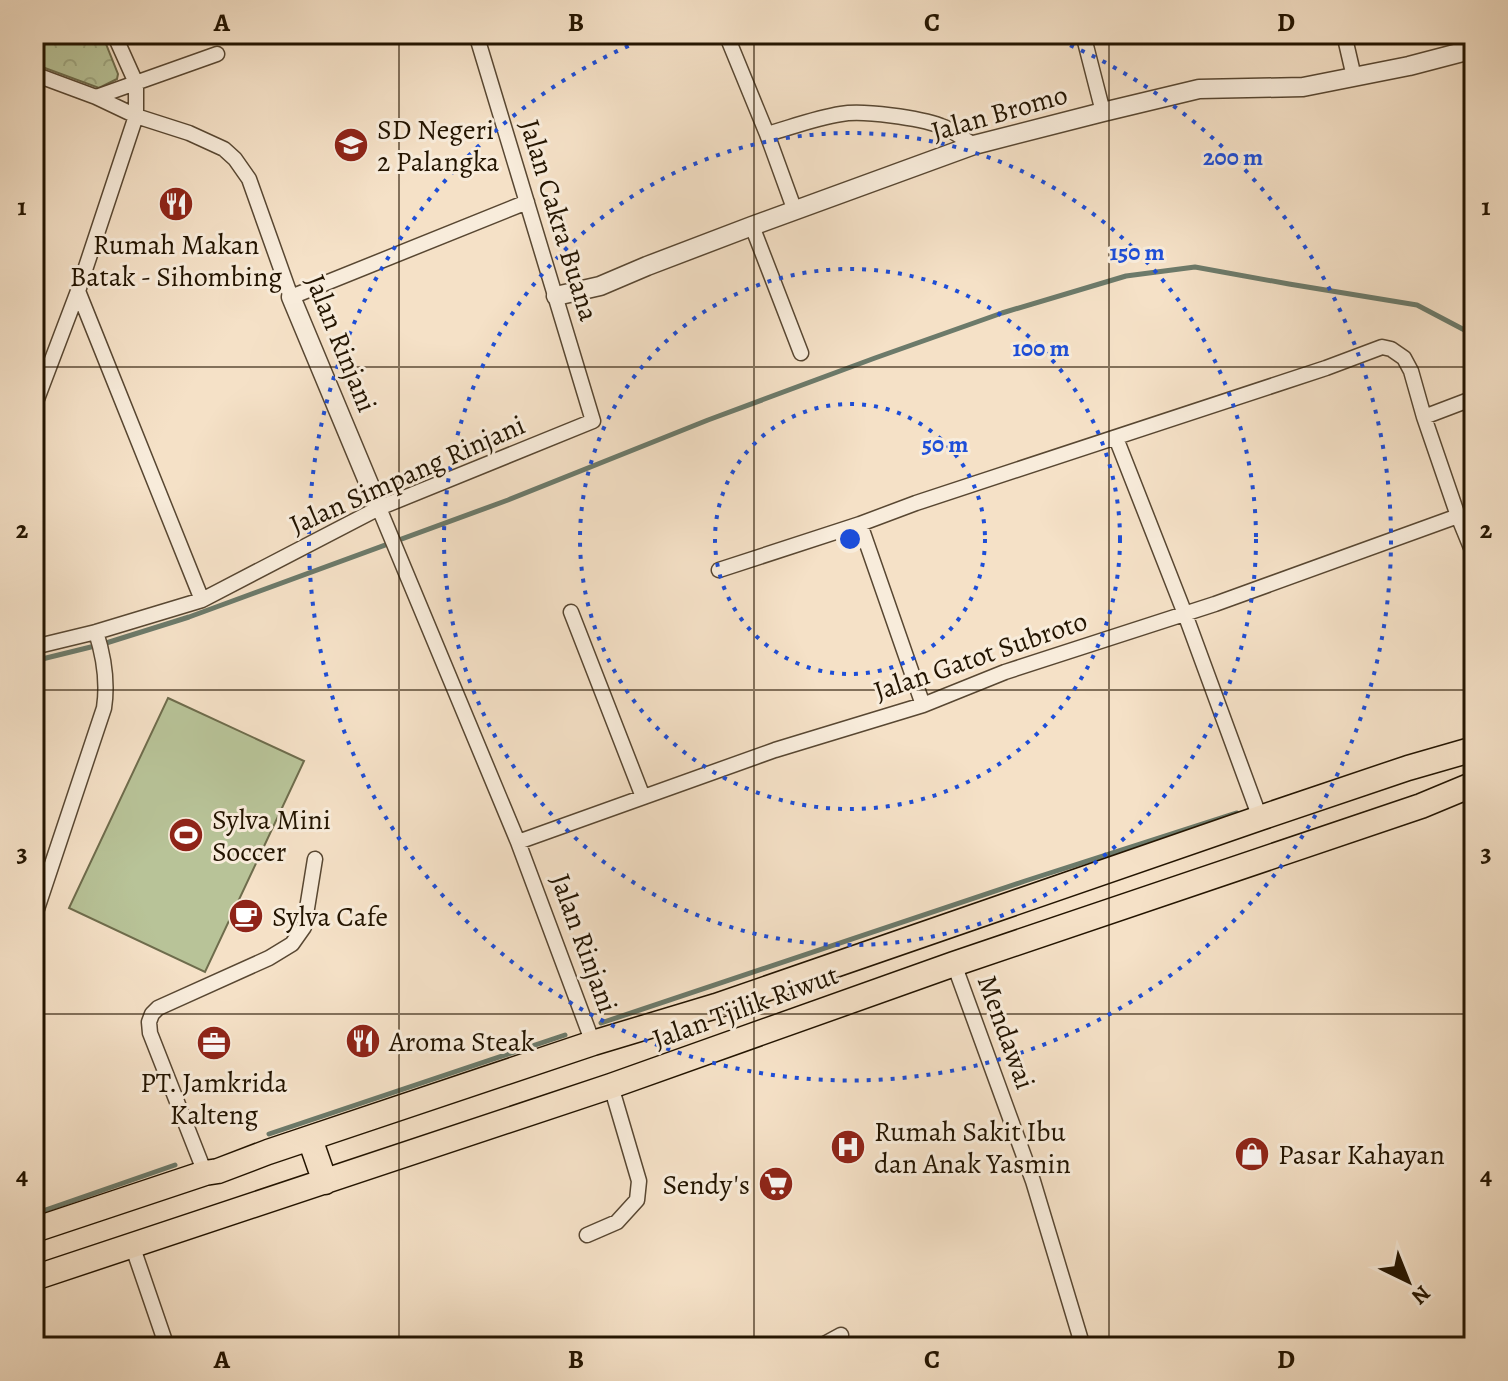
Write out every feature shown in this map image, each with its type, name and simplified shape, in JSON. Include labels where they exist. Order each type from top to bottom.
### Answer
[{"type":"highway","name":"Jalan Tjilik Riwut","points":[[34,1230],[218,1171],[593,1043],[716,1006],[1260,818],[1474,749]]},
{"type":"highway","name":"Jalan Tjilik Riwut","points":[[34,1278],[611,1086],[954,964],[1421,806],[1474,784]]},
{"type":"highway","points":[[310,1139],[325,1182]]},
{"type":"street","points":[[34,407],[78,291],[136,116],[136,83],[114,34]]},
{"type":"street","name":"Jalan Cakra Buana","points":[[476,34],[593,421]]},
{"type":"street","points":[[726,34],[795,211]]},
{"type":"street","points":[[1083,34],[1103,112]]},
{"type":"street","points":[[1344,34],[1354,77]]},
{"type":"street","name":"Jalan Bromo","points":[[556,296],[600,286],[752,226],[974,145],[1199,89],[1303,87],[1409,66],[1474,49]]},
{"type":"street","points":[[96,97],[217,54]]},
{"type":"street","name":"Jalan Rinjani","points":[[34,74],[224,149],[249,179],[291,297],[518,842],[593,1043]]},
{"type":"street","points":[[767,134],[844,113],[859,113],[942,126],[974,145]]},
{"type":"street","points":[[291,297],[527,202]]},
{"type":"street","points":[[752,226],[801,353]]},
{"type":"street","points":[[78,291],[202,600]]},
{"type":"street","points":[[719,570],[1382,347],[1397,352],[1408,364],[1474,555]]},
{"type":"street","points":[[1424,417],[1474,398]]},
{"type":"street","name":"Jalan Simpang Rinjani","points":[[34,647],[97,636],[202,600],[379,508],[593,421]]},
{"type":"street","points":[[1116,438],[1260,818]]},
{"type":"street","name":"Jalan Gatot Subroto","points":[[518,842],[775,750],[923,705],[1005,672],[1185,614],[1458,516]]},
{"type":"street","points":[[860,524],[923,705]]},
{"type":"street","points":[[571,612],[643,797]]},
{"type":"street","points":[[34,918],[104,708],[106,692],[97,636]]},
{"type":"street","points":[[205,1173],[150,1033],[149,1022],[158,1008],[269,958],[292,944],[304,927],[315,859]]},
{"type":"street","name":"Mendawai","points":[[954,964],[1033,1181],[1083,1347]]},
{"type":"street","points":[[587,1235],[617,1222],[637,1200],[639,1181],[611,1086]]},
{"type":"street","points":[[132,1245],[167,1347]]},
{"type":"street","points":[[819,1347],[841,1335]]},
{"type":"green space","points":[[34,34],[102,34],[118,74],[117,79],[99,88],[34,64]]},
{"type":"green space","name":"Sylva Mini Soccer","points":[[168,698],[304,761],[205,972],[69,908]]},
{"type":"waterway","points":[[34,661],[103,644],[189,617],[508,500],[708,420],[875,358],[1002,313],[1126,276],[1195,267],[1417,305],[1474,335]]},
{"type":"waterway","points":[[601,1023],[1237,813]]},
{"type":"waterway","points":[[269,1134],[565,1035]]},
{"type":"waterway","points":[[34,1214],[175,1165]]},
{"type":"place","name":"SD Negeri 2 Palangka","points":[[351,145]]},
{"type":"place","name":"Rumah Makan Batak - Sihombing","points":[[176,204]]},
{"type":"place","name":"Sylva Mini Soccer","points":[[186,835]]},
{"type":"place","name":"Sylva Cafe","points":[[246,916]]},
{"type":"place","name":"Aroma Steak","points":[[363,1041]]},
{"type":"place","name":"PT. Jamkrida Kalteng","points":[[214,1043]]},
{"type":"place","name":"Rumah Sakit Ibu dan Anak Yasmin","points":[[848,1147]]},
{"type":"place","name":"Pasar Kahayan","points":[[1252,1154]]},
{"type":"place","name":"Sendy's","points":[[776,1184]]}]
